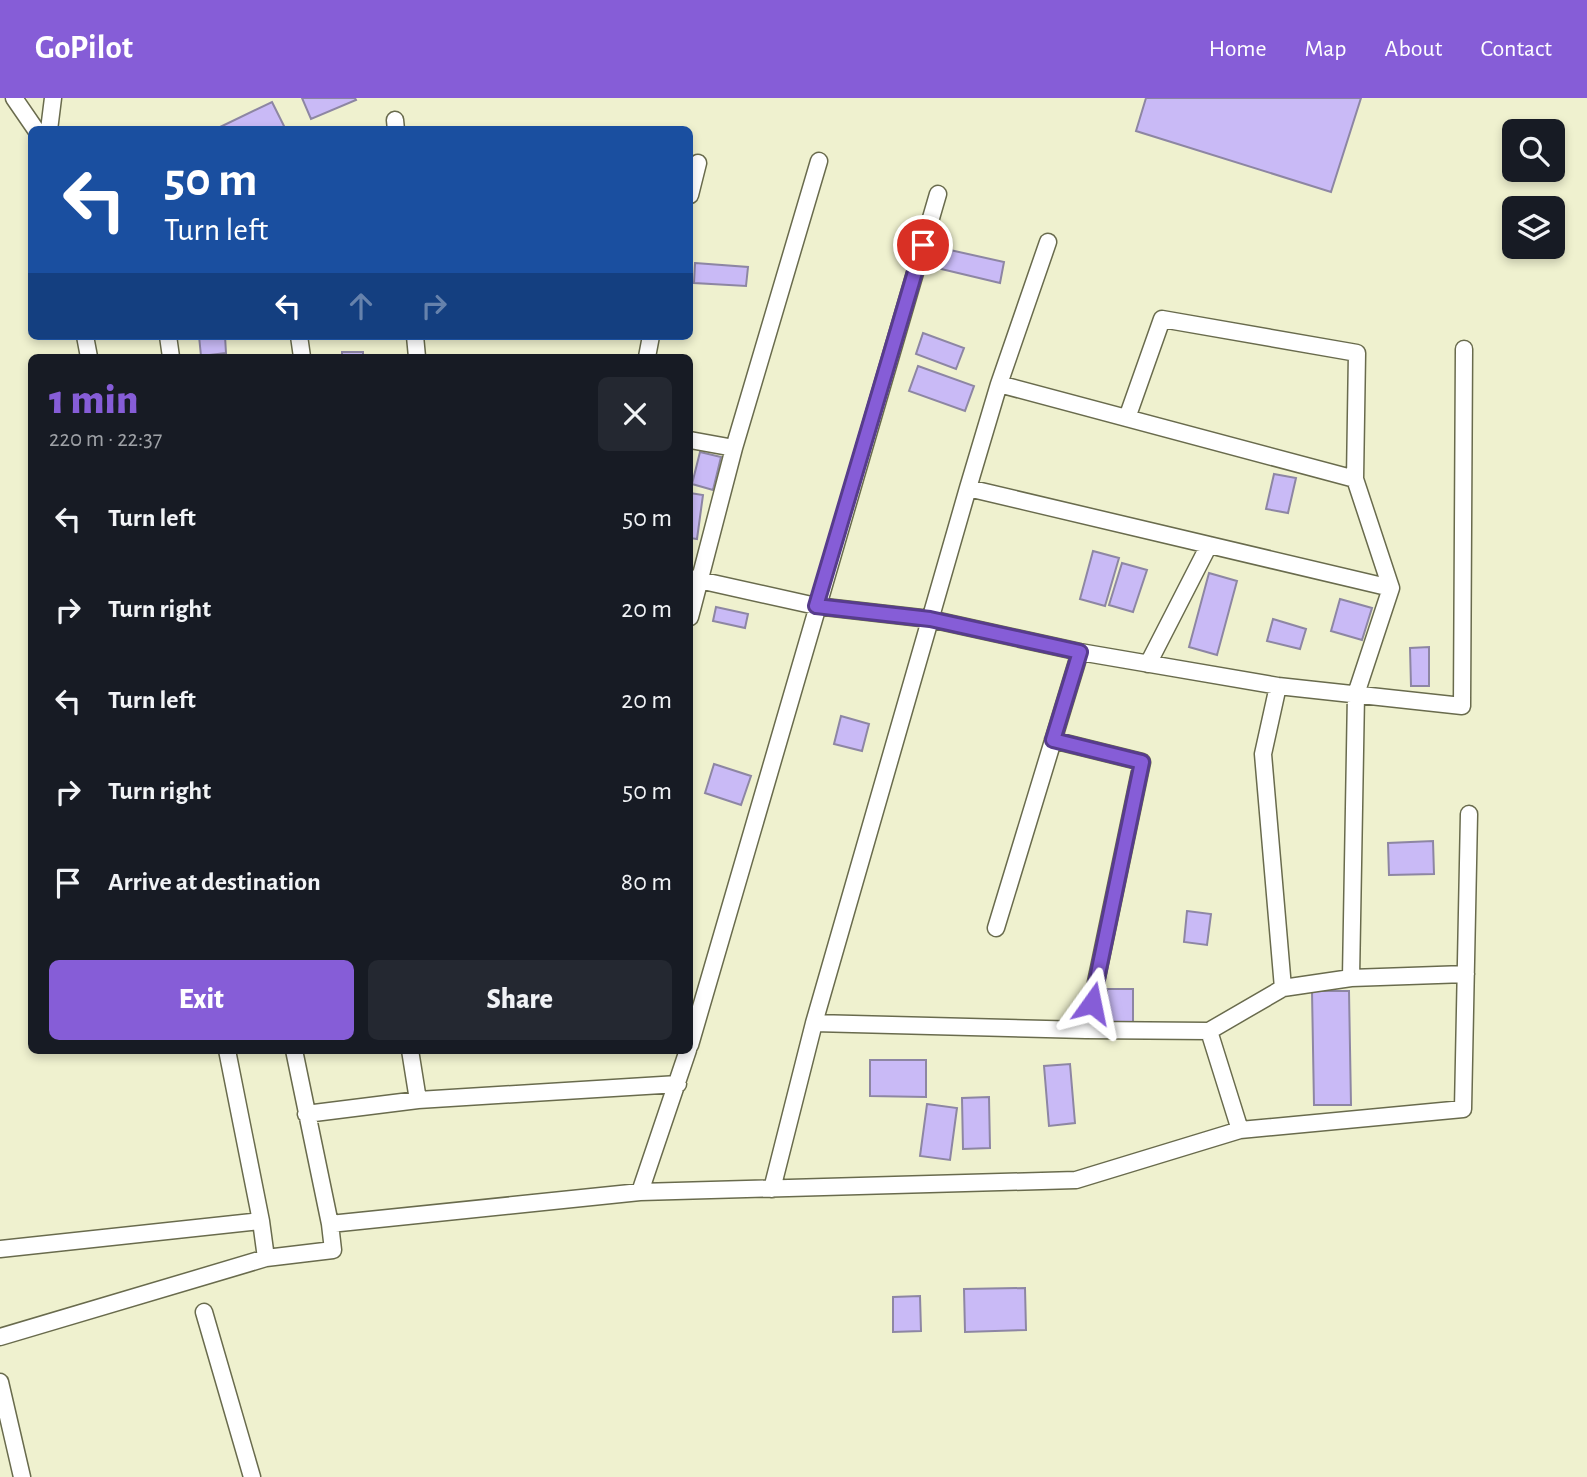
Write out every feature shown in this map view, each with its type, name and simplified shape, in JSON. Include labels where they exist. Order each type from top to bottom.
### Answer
[{"type":"lane","points":[[14,98],[33,126]]},
{"type":"lane","points":[[50,126],[55,99]]},
{"type":"lane","points":[[819,161],[694,578],[816,606],[930,619],[1080,652],[1279,686],[1462,706],[1464,349]]},
{"type":"lane","points":[[693,183],[698,163]]},
{"type":"lane","points":[[693,1034],[938,194]]},
{"type":"lane","points":[[772,1189],[814,1023],[968,488],[999,384],[1048,242]]},
{"type":"lane","points":[[1128,418],[1162,318],[1357,353],[1355,479],[1391,588],[1356,694],[1351,978]]},
{"type":"lane","points":[[999,384],[1355,479]]},
{"type":"lane","points":[[693,441],[734,448]]},
{"type":"lane","points":[[968,488],[1391,588]]},
{"type":"lane","points":[[1149,664],[1209,545]]},
{"type":"lane","points":[[996,928],[1080,652]]},
{"type":"lane","points":[[1279,686],[1263,754],[1283,988]]},
{"type":"lane","points":[[1053,740],[1142,762],[1086,1030]]},
{"type":"lane","points":[[330,1224],[640,1192],[1076,1180],[1240,1130],[1463,1110],[1469,814]]},
{"type":"lane","points":[[814,1023],[1209,1031],[1283,988],[1351,978],[1466,974]]},
{"type":"lane","points":[[1209,1031],[1240,1130]]},
{"type":"lane","points":[[228,1054],[266,1258]]},
{"type":"lane","points":[[0,1338],[266,1258],[333,1250],[295,1054]]},
{"type":"lane","points":[[411,1054],[418,1100]]},
{"type":"lane","points":[[640,1192],[687,1054]]},
{"type":"lane","points":[[306,1114],[418,1100],[678,1084]]},
{"type":"lane","points":[[0,1249],[261,1221]]},
{"type":"lane","points":[[204,1312],[252,1477]]},
{"type":"lane","points":[[0,1382],[22,1477]]},
{"type":"building","points":[[302,98],[355,98],[356,100],[311,119]]},
{"type":"building","points":[[1146,98],[1361,98],[1331,192],[1136,131]]},
{"type":"building","points":[[272,102],[284,126],[222,126]]},
{"type":"building","points":[[941,248],[1004,262],[1000,283],[937,268]]},
{"type":"building","points":[[695,263],[748,267],[746,286],[694,283]]},
{"type":"building","points":[[923,333],[964,348],[956,369],[916,354]]},
{"type":"building","points":[[199,340],[225,340],[226,353],[201,354]]},
{"type":"building","points":[[342,352],[363,352],[363,354]]},
{"type":"building","points":[[918,366],[974,386],[965,411],[909,391]]},
{"type":"building","points":[[700,452],[721,457],[713,490],[693,484]]},
{"type":"building","points":[[1274,474],[1296,478],[1288,513],[1266,509]]},
{"type":"building","points":[[693,493],[703,495],[697,539],[693,538]]},
{"type":"building","points":[[1093,551],[1119,558],[1105,606],[1080,599]]},
{"type":"building","points":[[1122,563],[1147,570],[1133,612],[1109,605]]},
{"type":"building","points":[[1209,573],[1237,581],[1217,655],[1189,647]]},
{"type":"building","points":[[1340,599],[1372,608],[1362,640],[1331,631]]},
{"type":"building","points":[[716,607],[748,614],[745,628],[713,621]]},
{"type":"building","points":[[1273,619],[1306,629],[1300,649],[1267,641]]},
{"type":"building","points":[[1429,647],[1429,686],[1411,686],[1410,648]]},
{"type":"building","points":[[841,716],[869,724],[862,751],[834,744]]},
{"type":"building","points":[[714,764],[751,776],[741,805],[705,793]]},
{"type":"building","points":[[1433,841],[1434,874],[1389,875],[1388,843]]},
{"type":"building","points":[[1187,911],[1211,914],[1207,945],[1184,942]]},
{"type":"building","points":[[1107,989],[1133,989],[1133,1026],[1107,1026]]},
{"type":"building","points":[[1312,991],[1349,991],[1351,1105],[1314,1105]]},
{"type":"building","points":[[870,1060],[926,1060],[926,1097],[870,1096]]},
{"type":"building","points":[[1070,1064],[1075,1123],[1049,1126],[1044,1066]]},
{"type":"building","points":[[989,1097],[990,1148],[963,1149],[962,1098]]},
{"type":"building","points":[[927,1104],[957,1108],[950,1160],[920,1156]]},
{"type":"building","points":[[1025,1288],[1026,1330],[965,1332],[964,1289]]},
{"type":"building","points":[[920,1296],[921,1331],[893,1332],[893,1297]]},
{"type":"route","points":[[923,245],[816,606],[930,619],[1080,652],[1053,740],[1142,762],[1092,1003]]}]
